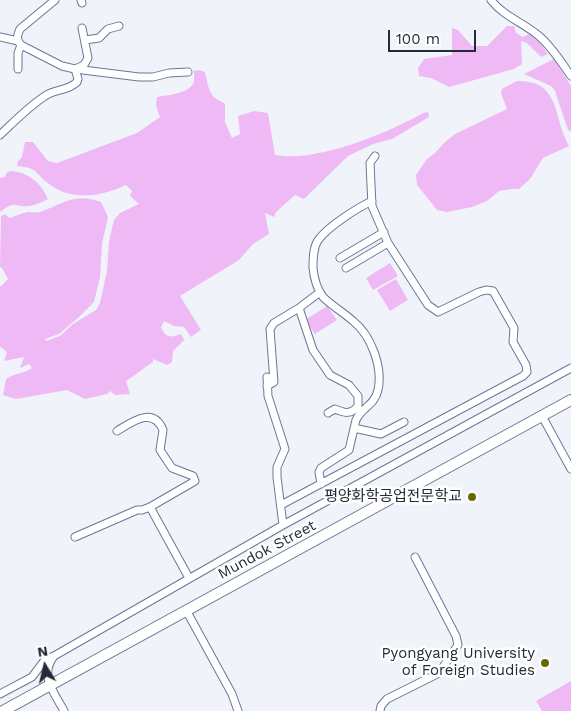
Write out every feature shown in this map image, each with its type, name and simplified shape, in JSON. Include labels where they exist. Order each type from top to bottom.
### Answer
[{"type":"main road","name":"Mundok Street","points":[[3,711],[571,400]]},
{"type":"street","points":[[18,69],[19,43],[17,35],[20,29],[55,0]]},
{"type":"street","points":[[491,0],[514,19],[520,21],[540,36],[571,76]]},
{"type":"street","points":[[85,40],[99,38],[108,29],[119,26]]},
{"type":"street","points":[[75,69],[84,65],[88,58],[82,28]]},
{"type":"street","points":[[0,38],[19,43],[62,66],[75,69],[139,77],[188,72]]},
{"type":"street","points":[[0,134],[27,109],[47,95],[68,89],[74,85],[78,79],[75,69]]},
{"type":"street","points":[[281,505],[527,372],[526,365],[513,342],[514,328],[493,291],[479,292],[438,312],[428,305],[388,243],[372,206],[370,163],[375,156]]},
{"type":"street","points":[[321,484],[319,472],[321,468],[347,452],[358,416],[370,406],[377,394],[379,383],[377,361],[368,339],[359,326],[334,308],[320,292],[314,278],[313,258],[318,239],[340,221],[372,201]]},
{"type":"street","points":[[340,258],[384,232]]},
{"type":"street","points":[[346,268],[388,243]]},
{"type":"street","points":[[267,386],[274,382],[275,379],[272,371],[270,329],[274,322],[299,308],[320,292]]},
{"type":"street","points":[[299,308],[313,350],[330,375],[349,385],[358,396],[358,406],[350,412],[345,413],[335,410],[328,413]]},
{"type":"street","points":[[0,694],[32,677],[44,661],[189,578],[571,368]]},
{"type":"street","points":[[267,377],[268,396],[285,449],[277,467],[283,525]]},
{"type":"street","points":[[542,416],[571,469]]},
{"type":"street","points":[[75,536],[137,510],[150,508],[195,481],[193,476],[170,466],[159,448],[163,430],[158,421],[151,418],[138,418],[117,431]]},
{"type":"street","points":[[354,428],[381,434],[404,422]]},
{"type":"street","points":[[150,508],[189,578]]},
{"type":"street","points":[[380,711],[381,706],[387,700],[439,673],[458,645],[456,636],[415,557]]},
{"type":"street","points":[[186,610],[232,694],[238,711]]},
{"type":"street","points":[[54,656],[48,666],[47,675],[50,685],[64,711]]},
{"type":"shaded area","points":[[507,26],[514,26],[516,33],[523,37],[529,34],[541,44],[548,54],[541,57],[527,43],[521,41],[522,64],[514,69],[449,87],[431,78],[419,76],[418,68],[424,59],[452,55],[452,28],[458,30],[472,46],[487,46]]},
{"type":"shaded area","points":[[554,59],[571,86],[571,132],[568,130],[555,91],[551,86],[524,74]]},
{"type":"shaded area","points":[[194,71],[205,72],[212,95],[225,104],[225,122],[232,138],[240,134],[238,116],[254,111],[268,113],[275,155],[310,155],[331,150],[372,137],[423,113],[428,112],[429,117],[392,139],[373,144],[348,156],[304,199],[295,195],[276,212],[274,217],[265,213],[269,234],[253,244],[239,260],[180,296],[201,330],[191,337],[184,327],[174,326],[164,321],[161,327],[166,335],[174,336],[181,334],[184,340],[173,351],[172,362],[167,365],[153,359],[153,362],[126,381],[130,394],[115,395],[110,391],[107,394],[85,399],[67,390],[16,399],[3,395],[6,379],[32,368],[29,364],[20,368],[24,357],[4,361],[7,352],[0,348],[0,287],[8,279],[0,267],[1,216],[5,214],[9,218],[28,212],[40,212],[69,200],[84,198],[101,202],[108,217],[102,244],[100,277],[94,302],[59,334],[45,339],[46,341],[60,336],[73,324],[96,310],[100,303],[107,271],[109,241],[114,220],[120,213],[139,204],[130,196],[132,191],[126,185],[107,192],[87,195],[77,195],[58,190],[33,170],[17,166],[18,161],[22,157],[25,142],[33,142],[48,161],[57,163],[137,133],[160,117],[156,106],[157,97],[176,94],[186,90],[194,82]]},
{"type":"shaded area","points":[[517,81],[537,84],[549,94],[569,146],[543,158],[530,179],[519,189],[499,191],[487,201],[472,207],[447,212],[437,210],[417,185],[416,175],[426,160],[455,134],[507,109],[501,93],[502,89]]},
{"type":"shaded area","points":[[12,171],[29,176],[42,188],[48,199],[29,206],[12,205],[0,212],[0,178],[5,177],[7,172]]},
{"type":"shaded area","points":[[390,263],[398,276],[373,290],[366,278]]},
{"type":"shaded area","points":[[396,279],[408,300],[390,311],[377,290]]},
{"type":"shaded area","points":[[327,306],[337,320],[315,334],[305,320]]},
{"type":"shaded area","points":[[571,681],[571,711],[542,711],[536,701]]},
{"type":"place","name":"평양화학공업전문학교","points":[[472,497]]},
{"type":"place","name":"Pyongyang University of Foreign Studies","points":[[545,663]]}]
